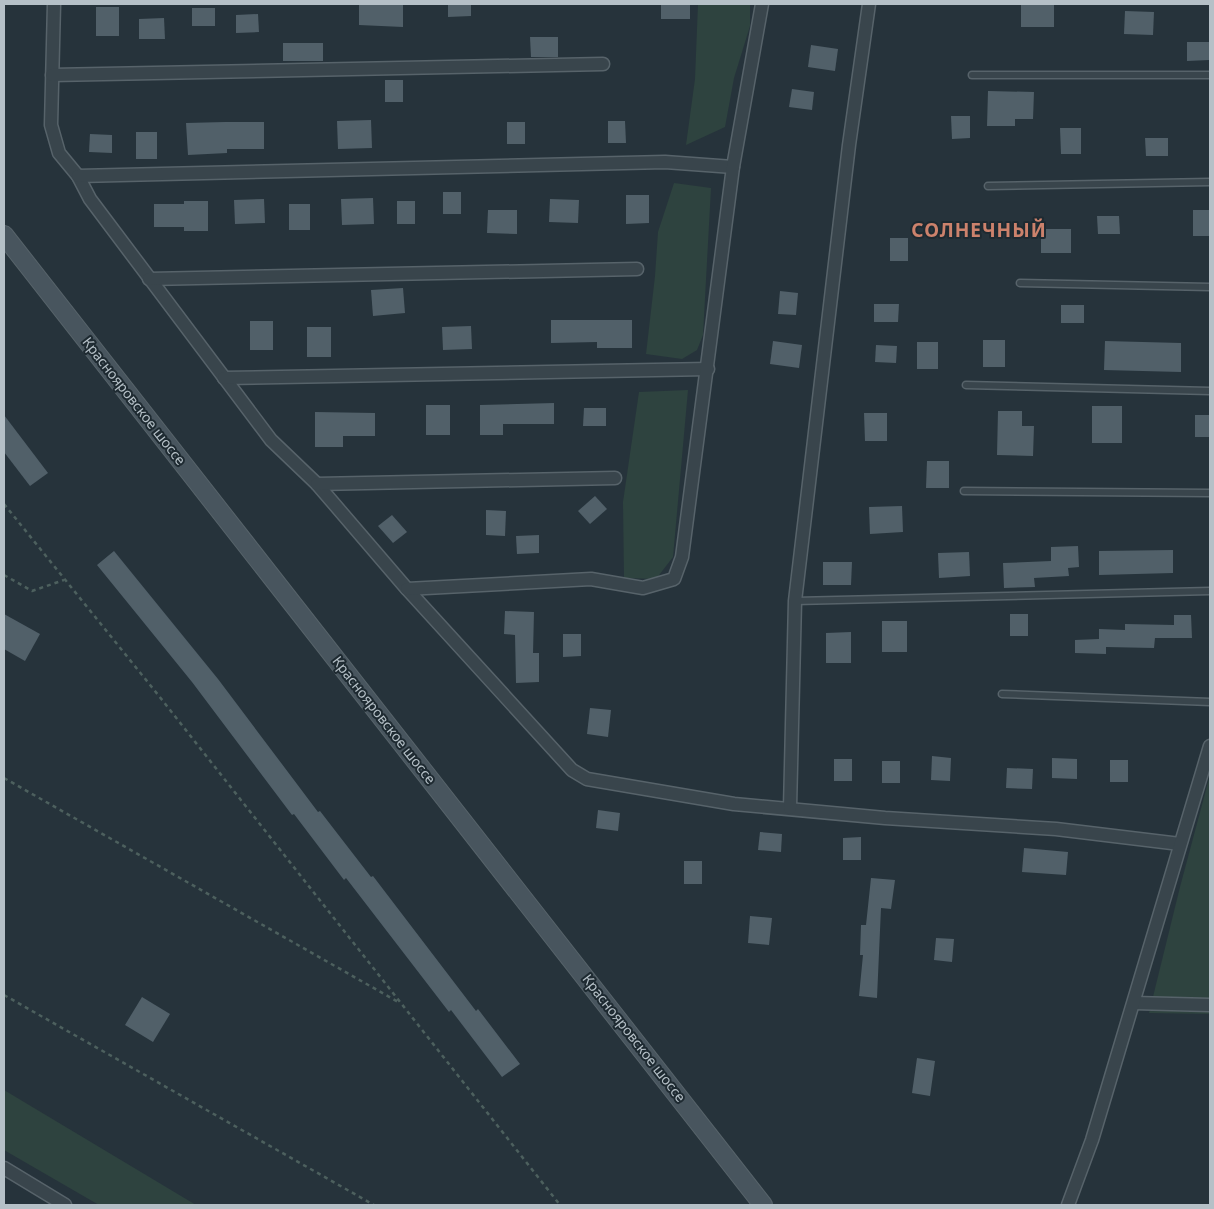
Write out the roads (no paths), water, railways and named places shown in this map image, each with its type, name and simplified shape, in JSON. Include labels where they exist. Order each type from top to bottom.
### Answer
[{"type":"street","points":[[54,4],[51,125],[60,153],[78,176],[90,199],[272,440],[318,484],[407,589],[572,770],[587,779],[734,804],[885,818],[1056,830],[1180,844]]},
{"type":"street","points":[[407,589],[591,579],[644,588],[674,579],[682,557],[733,167],[762,4]]},
{"type":"street","points":[[790,808],[795,601],[849,145],[869,4]]},
{"type":"street","points":[[52,75],[603,64]]},
{"type":"street","points":[[78,176],[665,162],[733,167]]},
{"type":"street","name":"Краснояровское шоссе","points":[[4,235],[763,1205]]},
{"type":"street","points":[[149,279],[637,270]]},
{"type":"street","points":[[224,378],[708,369]]},
{"type":"street","points":[[318,484],[615,478]]},
{"type":"street","points":[[1068,1205],[1092,1140],[1210,746]]},
{"type":"street","points":[[1134,1003],[1210,1005]]},
{"type":"street","points":[[4,1168],[65,1205]]},
{"type":"lane","points":[[972,75],[1210,75]]},
{"type":"lane","points":[[988,186],[1210,182]]},
{"type":"lane","points":[[1020,283],[1210,287]]},
{"type":"lane","points":[[966,385],[1210,391]]},
{"type":"lane","points":[[964,491],[1210,494]]},
{"type":"lane","points":[[795,601],[1210,592]]},
{"type":"lane","points":[[1002,694],[1210,702]]},
{"type":"district","name":"СОЛНЕЧНЫЙ","points":[[979,230]]}]
